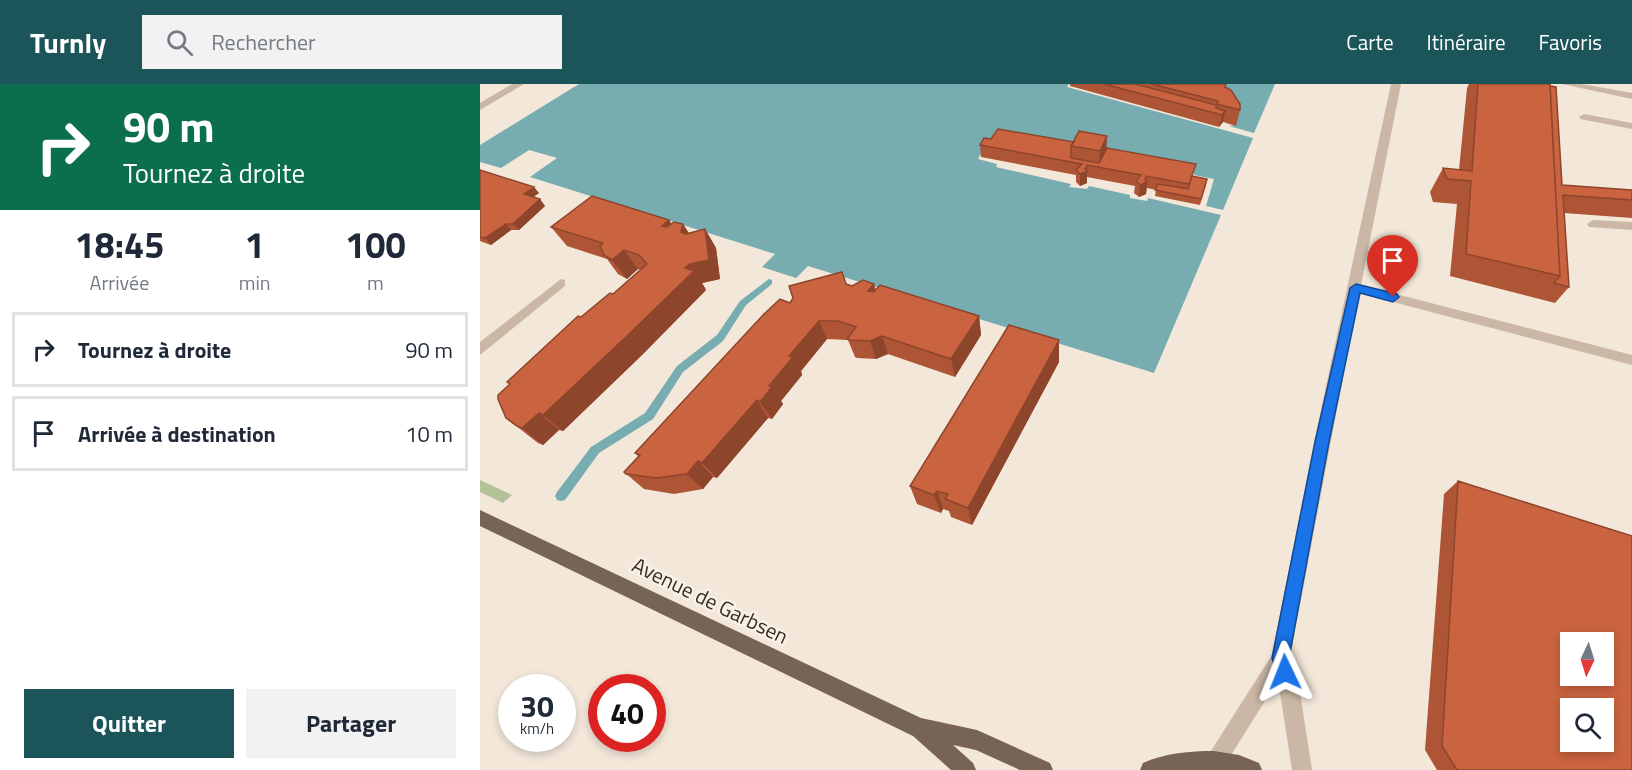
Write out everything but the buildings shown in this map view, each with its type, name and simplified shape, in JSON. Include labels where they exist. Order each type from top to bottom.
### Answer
[{"type":"main road","name":"Avenue de Garbsen","points":[[480,518],[919,728],[977,740],[1043,770]]},
{"type":"main road","name":"Avenue de Garbsen","points":[[919,728],[966,770]]},
{"type":"main road","points":[[1150,770],[1176,762],[1216,760],[1252,770]]},
{"type":"street","points":[[480,107],[519,84]]},
{"type":"street","points":[[1216,760],[1281,658],[1322,442],[1356,288],[1396,84]]},
{"type":"street","points":[[1567,84],[1632,96]]},
{"type":"street","points":[[1584,117],[1632,126]]},
{"type":"street","points":[[1593,224],[1632,226]]},
{"type":"street","points":[[480,350],[561,283]]},
{"type":"street","points":[[1356,288],[1632,360]]},
{"type":"street","points":[[1281,658],[1289,687],[1302,770]]},
{"type":"green space","points":[[480,480],[512,495],[503,503],[480,492]]},
{"type":"water","points":[[579,84],[1069,84],[1067,87],[1253,138],[1223,210],[1206,206],[1214,179],[1194,175],[1194,173],[987,144],[978,159],[997,164],[996,167],[1071,184],[1069,187],[1087,189],[1089,186],[1130,195],[1130,198],[1147,201],[1148,198],[1221,215],[1154,373],[808,266],[796,278],[762,267],[775,254],[530,177],[557,158],[529,150],[501,168],[480,162],[480,145]]},
{"type":"water","points":[[1160,84],[1275,84],[1254,133],[1229,126],[1236,125]]},
{"type":"waterway","points":[[561,496],[595,450],[649,416],[680,369],[720,338],[743,303],[769,282]]},
{"type":"route","points":[[1285,672],[1281,658],[1322,442],[1356,288],[1393,297]]}]
